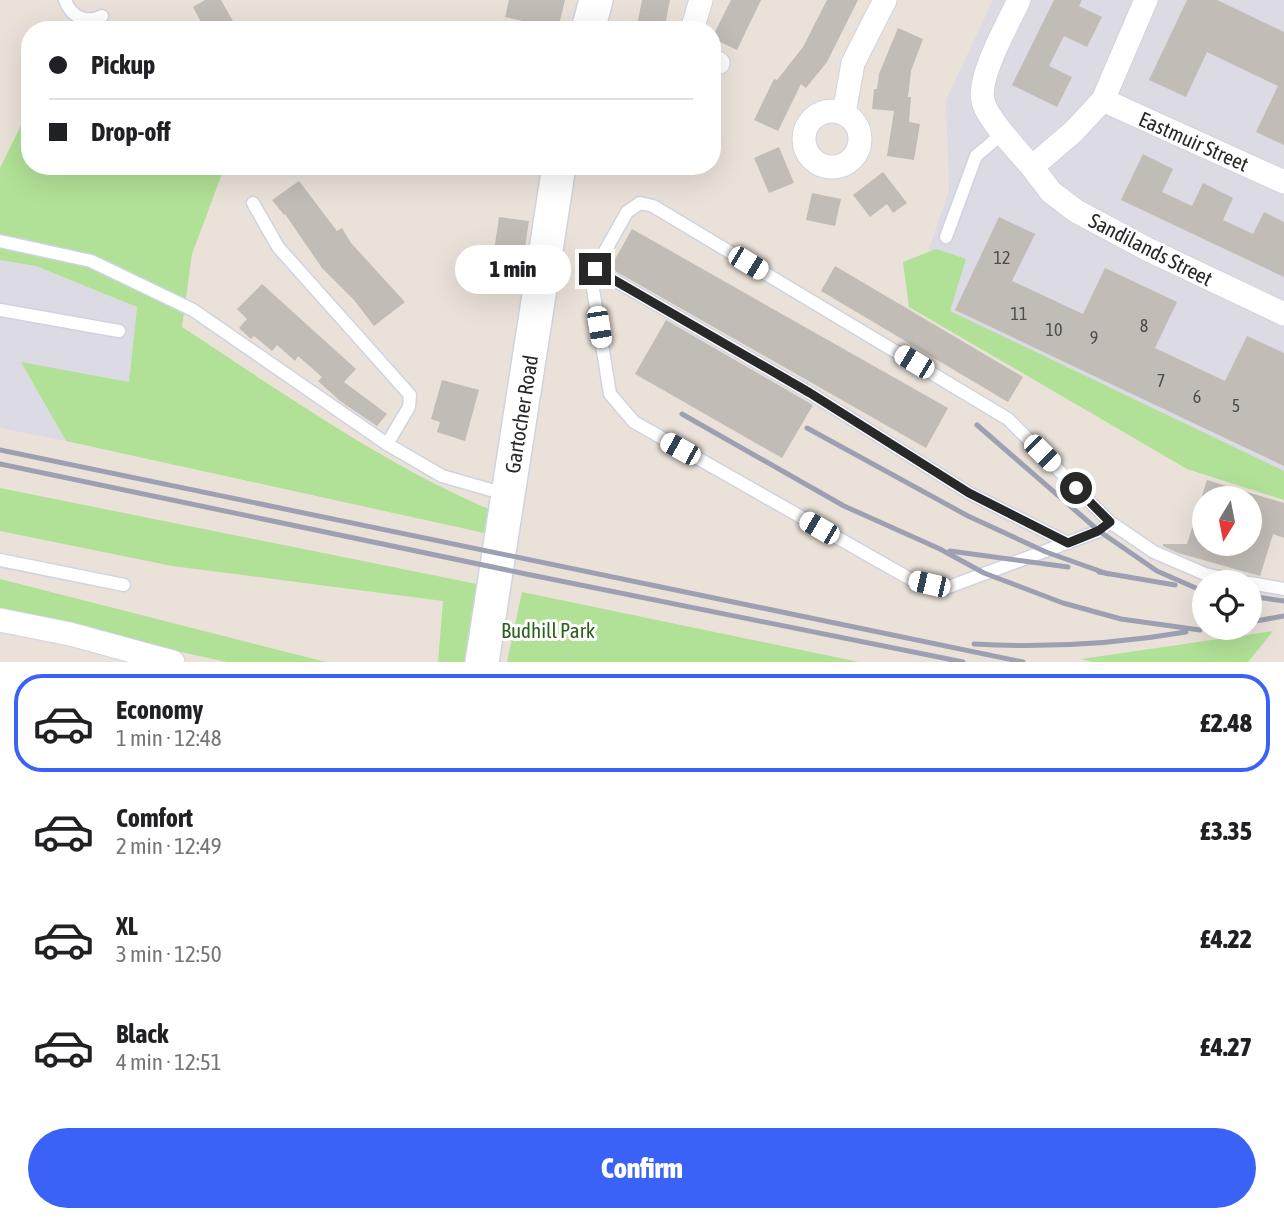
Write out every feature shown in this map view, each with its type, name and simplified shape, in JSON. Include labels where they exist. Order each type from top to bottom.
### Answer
[{"type":"main road","points":[[590,21],[596,0]]},
{"type":"main road","name":"Gartocher Road","points":[[482,662],[558,175]]},
{"type":"street","points":[[695,21],[701,0]]},
{"type":"street","points":[[844,113],[853,63],[885,0]]},
{"type":"street","name":"Sandilands Street","points":[[1018,0],[981,82],[983,103],[1003,133],[1051,192],[1076,211],[1147,249],[1284,314]]},
{"type":"street","points":[[1032,167],[1073,132],[1103,100],[1146,0]]},
{"type":"street","name":"Eastmuir Street","points":[[1103,100],[1284,181]]},
{"type":"street","points":[[0,620],[70,634],[173,662]]},
{"type":"lane","points":[[65,0],[68,8],[80,18],[92,21],[102,16]]},
{"type":"lane","points":[[946,237],[976,156],[1003,133]]},
{"type":"lane","points":[[254,203],[278,247],[410,395],[408,407],[387,444]]},
{"type":"lane","points":[[1110,522],[1098,531],[946,588],[912,580],[634,422],[610,394],[592,283],[595,269],[627,212],[640,203],[653,206],[1008,419],[1110,522],[1154,552],[1196,570]]},
{"type":"lane","points":[[0,242],[91,261],[193,310],[387,444],[442,476],[509,495]]},
{"type":"lane","points":[[595,269],[810,393],[969,493],[1068,543]]},
{"type":"lane","points":[[0,310],[119,331]]},
{"type":"lane","points":[[0,560],[124,585]]},
{"type":"lane","points":[[1262,585],[1284,589]]},
{"type":"shaded area","points":[[993,0],[1284,0],[1284,477],[909,307],[949,191],[946,100]]},
{"type":"shaded area","points":[[0,260],[36,266],[137,307],[129,382],[22,363],[66,441],[0,428]]},
{"type":"green space","points":[[21,125],[21,175],[222,175],[192,254],[182,327],[371,449],[491,510],[489,534],[66,441],[21,362],[129,382],[137,307],[36,266],[0,260],[0,168]]},
{"type":"green space","points":[[936,249],[966,259],[950,311],[1284,471],[1284,500],[1262,493],[1262,486],[1240,486],[1187,469],[909,307],[903,262]]},
{"type":"green space","points":[[0,488],[477,584],[467,662],[438,662],[443,601],[172,566],[0,531]]},
{"type":"green space","points":[[0,579],[326,662],[227,662],[0,613]]},
{"type":"green space","name":"Budhill Park","points":[[522,592],[859,662],[507,662]]},
{"type":"green space","points":[[1273,631],[1248,662],[1093,662],[1081,659],[1211,640],[1262,640],[1262,633]]},
{"type":"building","points":[[205,0],[221,0],[233,21],[200,21],[193,7]]},
{"type":"building","points":[[509,0],[565,0],[560,21],[523,21],[505,17]]},
{"type":"building","points":[[642,0],[670,0],[666,21],[638,21]]},
{"type":"building","points":[[731,0],[761,0],[737,50],[721,42],[720,21]]},
{"type":"building","points":[[827,0],[858,0],[827,62],[806,88],[801,84],[778,131],[754,120],[774,79],[777,80],[803,47]]},
{"type":"building","points":[[1054,0],[1082,0],[1079,6],[1102,17],[1087,47],[1064,36],[1049,66],[1072,77],[1057,107],[1012,85]]},
{"type":"building","points":[[1187,0],[1217,0],[1284,32],[1284,145],[1256,132],[1278,86],[1207,52],[1186,97],[1149,80]]},
{"type":"building","points":[[898,28],[923,39],[911,71],[908,97],[911,97],[909,122],[920,124],[914,160],[887,156],[894,111],[872,109],[874,89],[877,89],[879,74]]},
{"type":"building","points":[[779,147],[794,183],[769,193],[754,158]]},
{"type":"building","points":[[1143,154],[1173,169],[1162,192],[1192,206],[1203,183],[1233,198],[1223,220],[1253,234],[1264,212],[1284,222],[1284,277],[1121,200]]},
{"type":"building","points":[[883,172],[907,203],[893,213],[887,204],[870,217],[853,195]]},
{"type":"building","points":[[299,181],[337,231],[342,228],[351,243],[405,302],[374,326],[354,300],[322,268],[285,214],[272,200]]},
{"type":"building","points":[[812,193],[841,199],[835,226],[806,220]]},
{"type":"building","points":[[499,217],[529,221],[523,261],[493,257]]},
{"type":"building","points":[[999,217],[1035,234],[1012,281],[1083,314],[1105,268],[1177,302],[1155,348],[1225,381],[1247,336],[1284,353],[1284,466],[955,310]]},
{"type":"building","points":[[632,229],[948,408],[926,448],[610,268]]},
{"type":"building","points":[[835,266],[1023,377],[1008,402],[821,291]]},
{"type":"building","points":[[262,284],[356,369],[344,382],[387,414],[377,426],[340,401],[318,381],[322,377],[298,356],[295,361],[277,345],[272,351],[254,336],[251,339],[239,328],[247,319],[237,309]]},
{"type":"building","points":[[666,320],[813,405],[782,458],[635,374]]},
{"type":"building","points":[[442,380],[479,390],[465,441],[437,432],[440,422],[431,419]]},
{"type":"building","points":[[1207,480],[1227,486],[1205,486]]},
{"type":"building","points":[[1262,496],[1284,503],[1284,538],[1273,534],[1262,570],[1239,570],[1178,553],[1163,546],[1187,544],[1192,528],[1192,556],[1262,556]]},
{"type":"railway","points":[[682,414],[844,506],[940,549],[984,573],[1063,603],[1121,619],[1192,629]]},
{"type":"railway","points":[[977,425],[1099,531],[1157,571],[1192,586]]},
{"type":"railway","points":[[807,428],[968,516],[1046,552],[1108,574]]},
{"type":"railway","points":[[0,450],[1023,662]]},
{"type":"railway","points":[[0,464],[963,662]]},
{"type":"railway","points":[[950,551],[1068,567]]},
{"type":"railway","points":[[1099,572],[1175,585]]},
{"type":"railway","points":[[1262,598],[1284,601]]},
{"type":"railway","points":[[1262,620],[1284,616]]},
{"type":"railway","points":[[974,644],[1080,644],[1186,632]]},
{"type":"route","points":[[595,269],[810,393],[969,493],[1068,543],[1098,531],[1110,522],[1076,488]]}]
